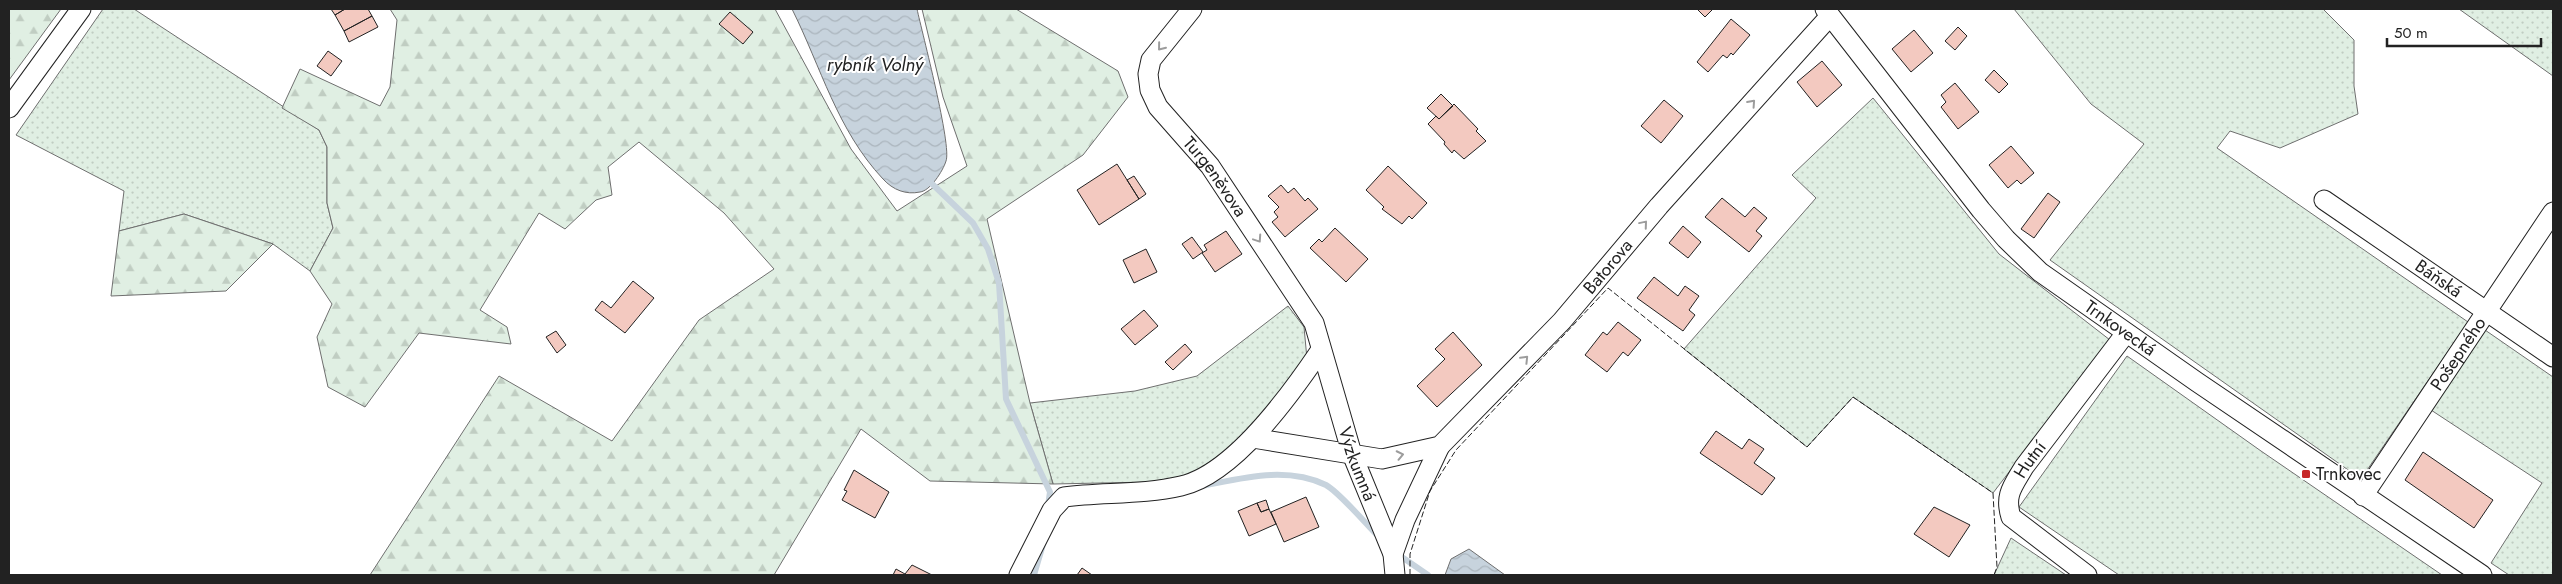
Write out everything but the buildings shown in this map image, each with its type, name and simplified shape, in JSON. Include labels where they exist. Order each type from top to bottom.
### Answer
[{"type":"street","points":[[9,108],[81,9]]},
{"type":"street","name":"Turgeněvova","points":[[1192,9],[1151,60],[1148,74],[1150,90],[1158,107],[1210,166],[1314,324],[1320,351]]},
{"type":"street","name":"Trnkovecká","points":[[1827,12],[2006,239],[2040,272],[2126,333],[2482,575]]},
{"type":"street","name":"Batorova","points":[[1440,446],[1562,320],[1827,12]]},
{"type":"street","name":"Báňská","points":[[2324,200],[2553,357]]},
{"type":"street","name":"Pošepného","points":[[2364,496],[2553,212]]},
{"type":"street","name":"Hutní","points":[[2087,575],[2011,517],[2007,506],[2010,490],[2024,467],[2126,333]]},
{"type":"street","points":[[1019,575],[1052,510],[1064,497],[1099,492],[1136,493],[1182,486],[1198,481],[1214,471],[1253,438],[1296,387],[1320,351]]},
{"type":"street","name":"Výzkumná","points":[[1320,351],[1352,454],[1393,554],[1395,575]]},
{"type":"street","points":[[1253,438],[1382,459],[1440,446]]},
{"type":"street","points":[[1393,554],[1406,520],[1440,446]]},
{"type":"green space","points":[[9,9],[61,9],[9,80]]},
{"type":"green space","points":[[103,9],[134,9],[319,130],[327,147],[327,203],[333,228],[310,271],[273,244],[184,214],[119,231],[124,191],[16,135]]},
{"type":"green space","points":[[390,9],[775,9],[851,149],[897,211],[967,166],[943,97],[922,9],[1016,9],[1118,71],[1128,97],[1083,155],[987,219],[1030,403],[1053,484],[930,481],[861,429],[774,575],[370,575],[499,376],[612,441],[699,320],[774,269],[724,213],[639,142],[608,167],[612,195],[596,200],[565,229],[539,213],[480,310],[507,327],[511,344],[419,333],[365,407],[328,387],[317,337],[332,304],[310,271],[333,228],[327,203],[327,147],[319,130],[282,108],[300,69],[380,106],[390,87],[397,20]]},
{"type":"green space","points":[[2014,9],[2323,9],[2354,40],[2354,86],[2358,114],[2280,148],[2230,131],[2217,148],[2468,322],[2361,479],[2050,260],[2144,144],[2091,104]]},
{"type":"green space","points":[[2459,9],[2553,9],[2553,76]]},
{"type":"green space","points":[[1873,98],[1999,254],[2110,340],[1993,493],[1853,397],[1807,447],[1684,349],[1816,198],[1792,175]]},
{"type":"green space","points":[[184,214],[273,244],[226,291],[111,296],[119,231]]},
{"type":"green space","points":[[1288,306],[1304,327],[1307,359],[1248,435],[1191,475],[1149,482],[1053,484],[1030,403],[1135,391],[1197,376]]},
{"type":"green space","points":[[2485,330],[2553,377],[2553,575],[2509,575],[2491,563],[2542,483],[2431,410]]},
{"type":"green space","points":[[2127,356],[2261,451],[2442,575],[2119,575],[2019,507]]},
{"type":"green space","points":[[2011,538],[2066,575],[1994,575]]},
{"type":"water","name":"rybník Volný","points":[[792,9],[917,9],[941,112],[947,151],[946,161],[942,170],[936,180],[924,191],[915,193],[895,189],[883,179],[867,160],[853,140],[831,97]]},
{"type":"water","points":[[1469,549],[1505,575],[1445,575],[1451,559]]},
{"type":"waterway","points":[[927,179],[973,223],[988,249],[999,283],[1006,399],[1050,492],[1048,506]]},
{"type":"waterway","points":[[1202,486],[1264,475],[1296,476],[1311,479],[1331,489],[1378,536]]},
{"type":"waterway","points":[[1034,575],[1045,538]]},
{"type":"waterway","points":[[1396,553],[1428,575]]},
{"type":"fence","points":[[1410,575],[1410,554],[1430,491],[1456,450],[1608,288],[1807,447],[1853,397],[1993,493],[1997,567],[1994,575]]},
{"type":"place","name":"Trnkovec","points":[[2306,474]]}]
